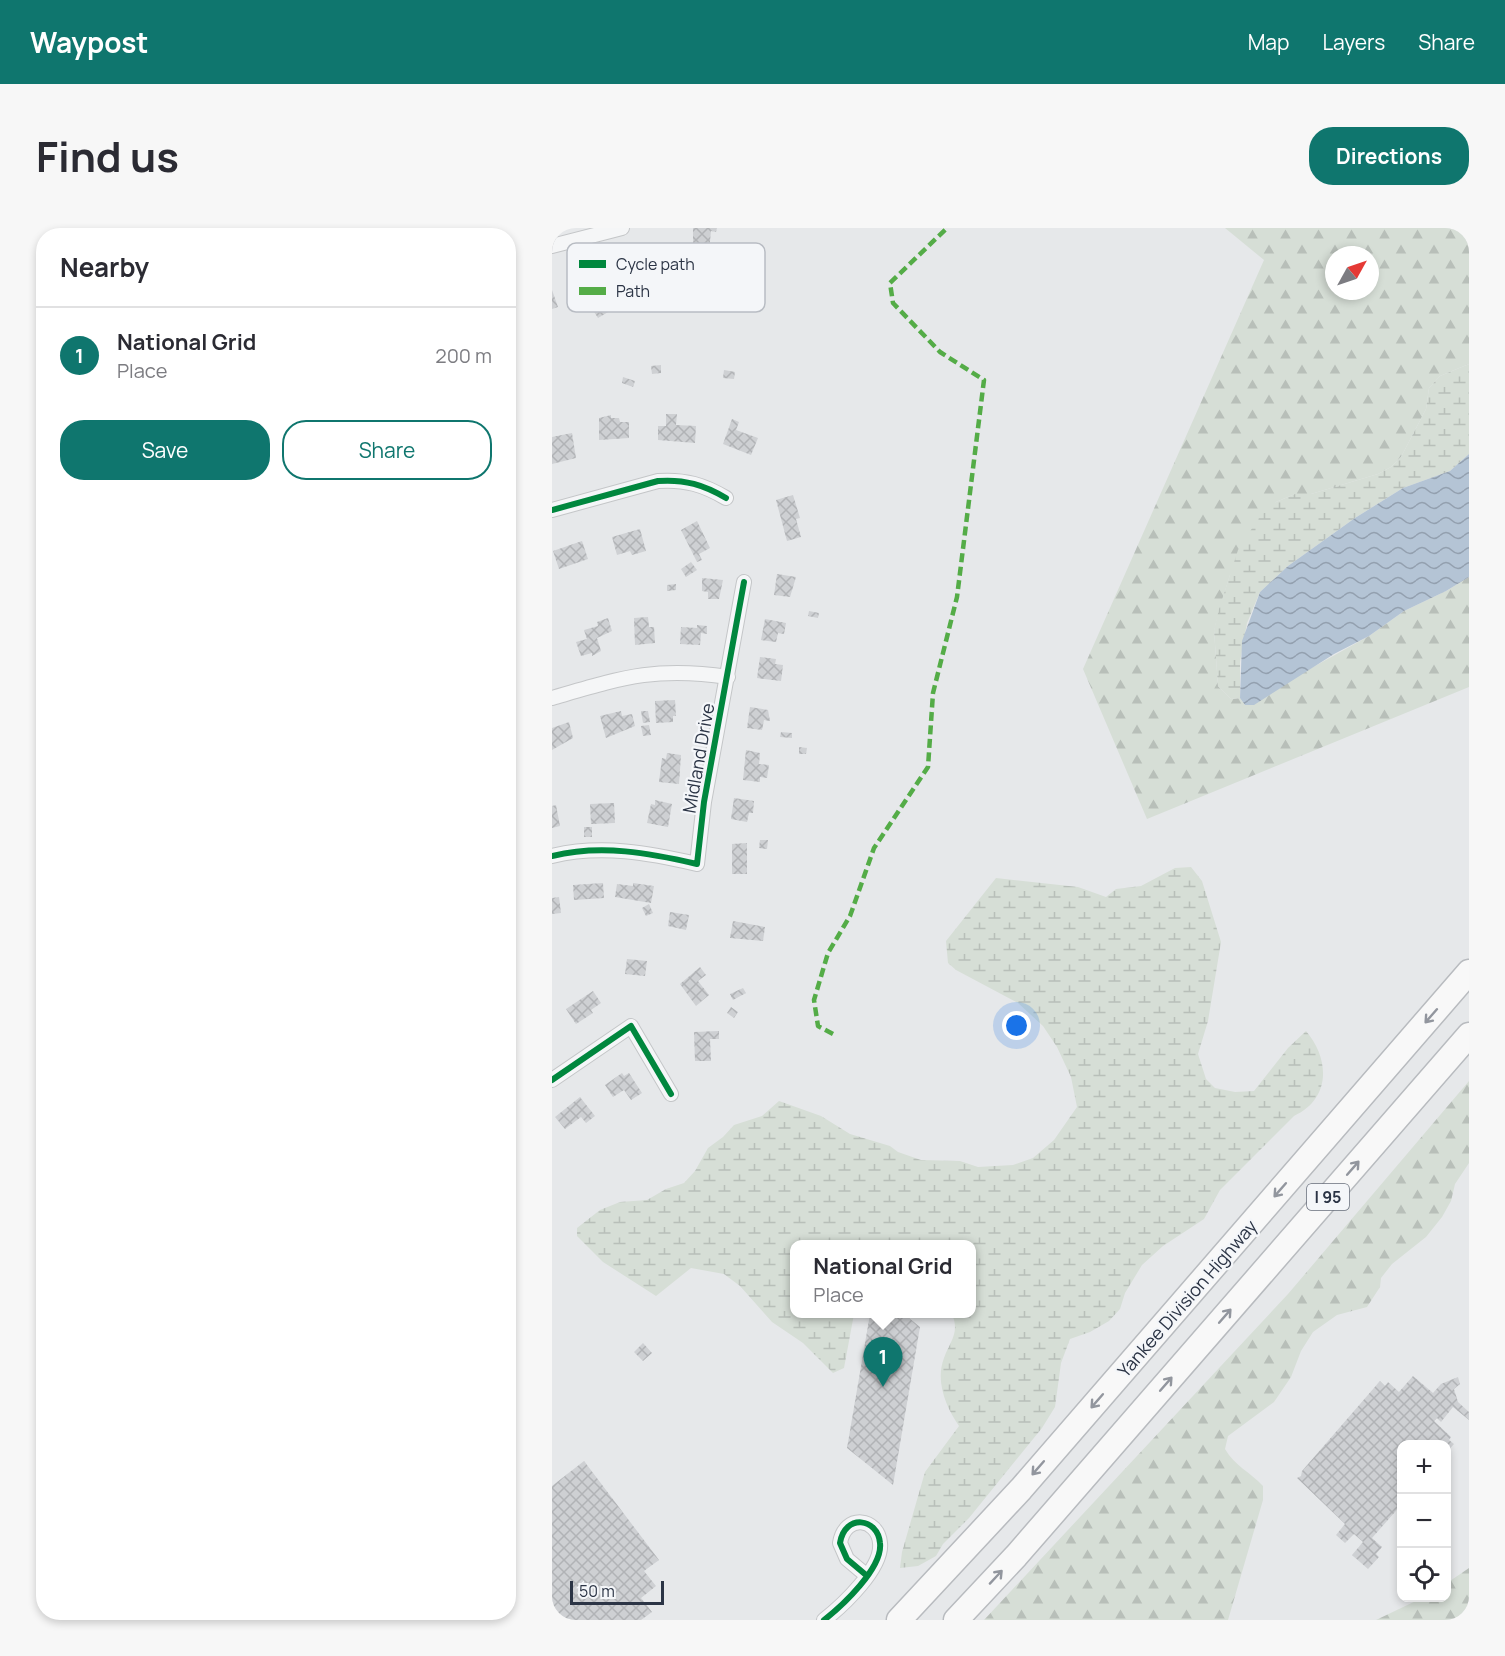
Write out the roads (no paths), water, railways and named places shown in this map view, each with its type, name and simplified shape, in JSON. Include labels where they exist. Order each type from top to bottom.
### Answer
[{"type":"highway","name":"Yankee Division Highway","points":[[899,1620],[1021,1489],[1469,972]]},
{"type":"highway","name":"I 95","points":[[956,1620],[1016,1556],[1469,1035]]},
{"type":"street","points":[[552,246],[622,228]]},
{"type":"street","points":[[552,510],[658,481],[674,480],[706,487],[726,498]]},
{"type":"street","name":"Midland Drive","points":[[552,855],[610,850],[656,854],[698,864],[704,802],[744,582]]},
{"type":"street","points":[[552,698],[630,675],[650,672],[675,671],[728,677]]},
{"type":"street","points":[[552,1080],[632,1026],[671,1094]]},
{"type":"street","points":[[824,1620],[849,1599],[866,1575]]},
{"type":"water","points":[[1469,454],[1469,577],[1404,611],[1369,636],[1334,654],[1254,705],[1245,705],[1240,698],[1242,641],[1260,592],[1288,566],[1355,518],[1403,488],[1450,471]]},
{"type":"place","name":"National Grid","points":[[883,1387]]}]
